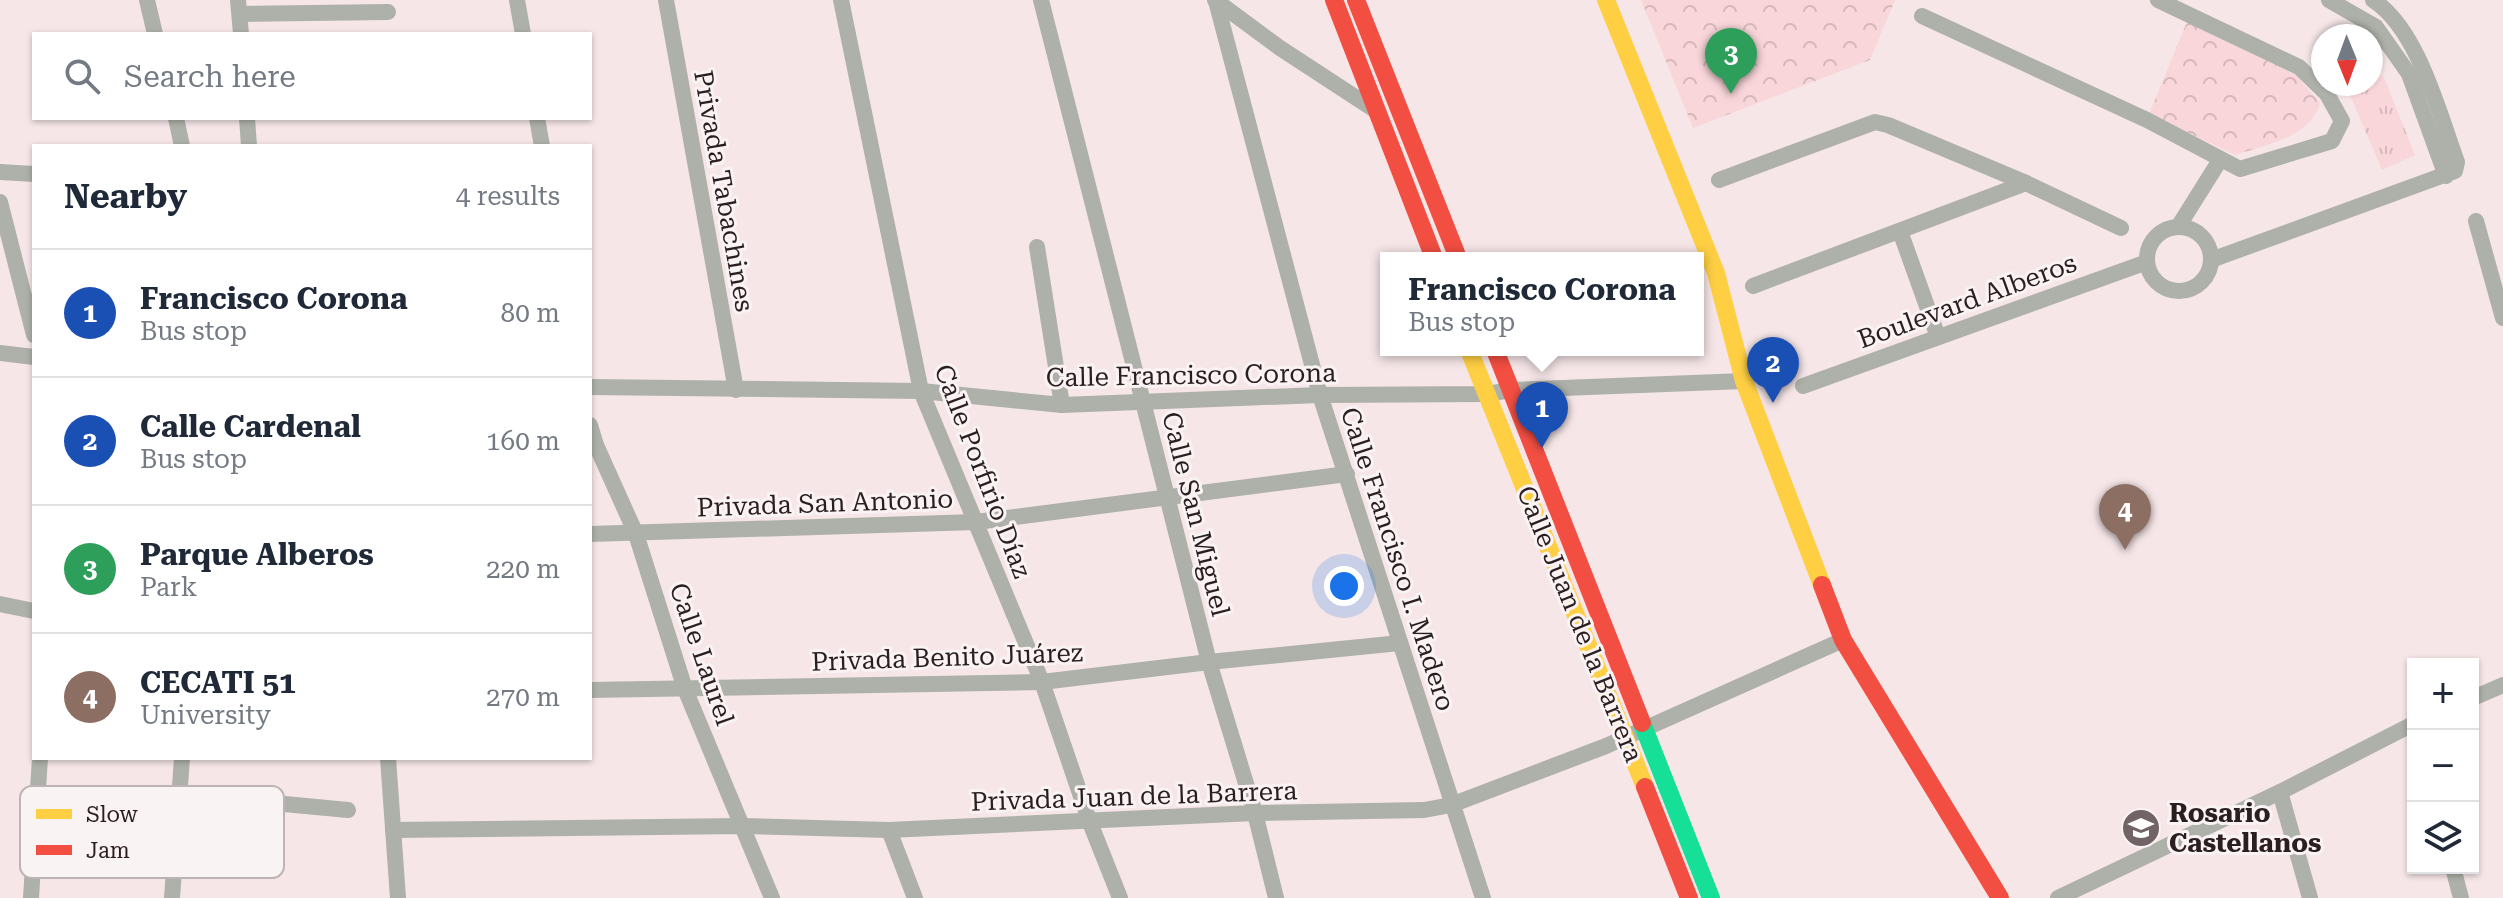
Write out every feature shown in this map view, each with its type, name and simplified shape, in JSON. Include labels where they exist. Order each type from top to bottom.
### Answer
[{"type":"main road","points":[[1334,0],[1432,252]]},
{"type":"main road","points":[[1356,0],[1456,252]]},
{"type":"main road","points":[[1606,0],[1716,273],[1744,381],[1843,640],[2000,898]]},
{"type":"main road","name":"Calle Juan de la Barrera","points":[[1471,356],[1635,733],[1711,898]]},
{"type":"main road","name":"Calle Juan de la Barrera","points":[[1497,356],[1635,733],[1689,898]]},
{"type":"street","points":[[147,0],[155,32]]},
{"type":"street","points":[[517,0],[523,32]]},
{"type":"street","name":"Privada Tabachines","points":[[666,0],[736,390]]},
{"type":"street","name":"Calle Porfirio Díaz","points":[[841,0],[921,391],[1042,682],[1089,820],[1120,898]]},
{"type":"street","name":"Calle San Miguel","points":[[1041,0],[1166,498],[1276,898]]},
{"type":"street","points":[[1215,0],[1280,48],[1377,112],[1398,107]]},
{"type":"street","name":"Calle Francisco I. Madero","points":[[1215,0],[1320,395],[1483,898]]},
{"type":"street","points":[[1922,16],[2147,120],[2240,169],[2332,141],[2342,121],[2327,94],[2299,67],[2158,0]]},
{"type":"street","points":[[2329,0],[2371,24]]},
{"type":"street","points":[[2377,24],[2384,3]]},
{"type":"street","points":[[2211,260],[2455,171],[2457,162],[2418,58],[2384,3]]},
{"type":"street","points":[[241,32],[239,7],[388,12]]},
{"type":"street","points":[[2383,37],[2409,74],[2446,176]]},
{"type":"street","points":[[176,120],[182,144]]},
{"type":"street","points":[[247,120],[249,144]]},
{"type":"street","points":[[537,120],[542,144]]},
{"type":"street","points":[[1719,180],[1875,122],[2026,183],[2121,228]]},
{"type":"street","points":[[2178,227],[2220,160]]},
{"type":"street","points":[[0,172],[32,174]]},
{"type":"street","points":[[1753,286],[2026,183]]},
{"type":"street","points":[[0,202],[32,327]]},
{"type":"street","points":[[2476,221],[2503,318]]},
{"type":"street","points":[[2178,227],[2198,233],[2210,250],[2211,260],[2204,280],[2186,291],[2175,291],[2156,281],[2147,262],[2148,252],[2159,234],[2178,227]]},
{"type":"street","points":[[1900,231],[1938,337]]},
{"type":"street","points":[[1037,247],[1062,405]]},
{"type":"street","name":"Boulevard Alberos","points":[[1803,386],[2147,262]]},
{"type":"street","points":[[0,353],[32,357]]},
{"type":"street","name":"Calle Francisco Corona","points":[[592,387],[921,391],[1062,405],[1320,395],[1487,394],[1511,390],[1744,381]]},
{"type":"street","name":"Calle Laurel","points":[[592,430],[636,534],[685,689],[772,898]]},
{"type":"street","name":"Privada San Antonio","points":[[592,534],[976,522],[1347,474]]},
{"type":"street","points":[[0,604],[32,611]]},
{"type":"street","name":"Privada Juan de la Barrera","points":[[393,830],[742,826],[889,830],[1255,813],[1411,811],[1451,805],[1635,733],[1843,640]]},
{"type":"street","name":"Privada Benito Juárez","points":[[592,690],[1042,682],[1400,643]]},
{"type":"street","points":[[2479,695],[2503,685]]},
{"type":"street","points":[[2058,898],[2280,792],[2407,727]]},
{"type":"street","points":[[38,786],[40,760]]},
{"type":"street","points":[[179,786],[182,760]]},
{"type":"street","points":[[388,760],[398,898]]},
{"type":"street","points":[[2280,792],[2310,898]]},
{"type":"street","points":[[284,804],[348,810]]},
{"type":"street","points":[[889,830],[915,898]]},
{"type":"street","points":[[2455,874],[2461,898]]},
{"type":"street","points":[[31,898],[32,878]]},
{"type":"street","points":[[172,898],[173,878]]},
{"type":"green space","points":[[1641,0],[1895,0],[1870,60],[1693,128]]},
{"type":"green space","points":[[2187,22],[2296,75],[2320,103],[2315,115],[2297,132],[2235,155],[2149,114]]},
{"type":"green space","points":[[2383,75],[2415,155],[2382,170],[2350,96],[2383,96]]},
{"type":"traffic: fast","points":[[1642,723],[1711,898]]},
{"type":"traffic: slow","points":[[1606,0],[1716,273],[1744,381],[1822,585]]},
{"type":"traffic: slow","points":[[1471,356],[1645,787]]},
{"type":"traffic: jam","points":[[1334,0],[1432,252]]},
{"type":"traffic: jam","points":[[1356,0],[1456,252]]},
{"type":"traffic: jam","points":[[1497,356],[1642,723]]},
{"type":"traffic: jam","points":[[1822,585],[1843,640],[2000,898]]},
{"type":"traffic: jam","points":[[1645,787],[1689,898]]},
{"type":"place","name":"Parque Alberos","points":[[1731,94]]},
{"type":"place","name":"Calle Cardenal","points":[[1773,403]]},
{"type":"place","name":"Francisco Corona","points":[[1542,448]]},
{"type":"place","name":"CECATI 51","points":[[2125,550]]},
{"type":"place","name":"Rosario Castellanos","points":[[2141,828]]}]
